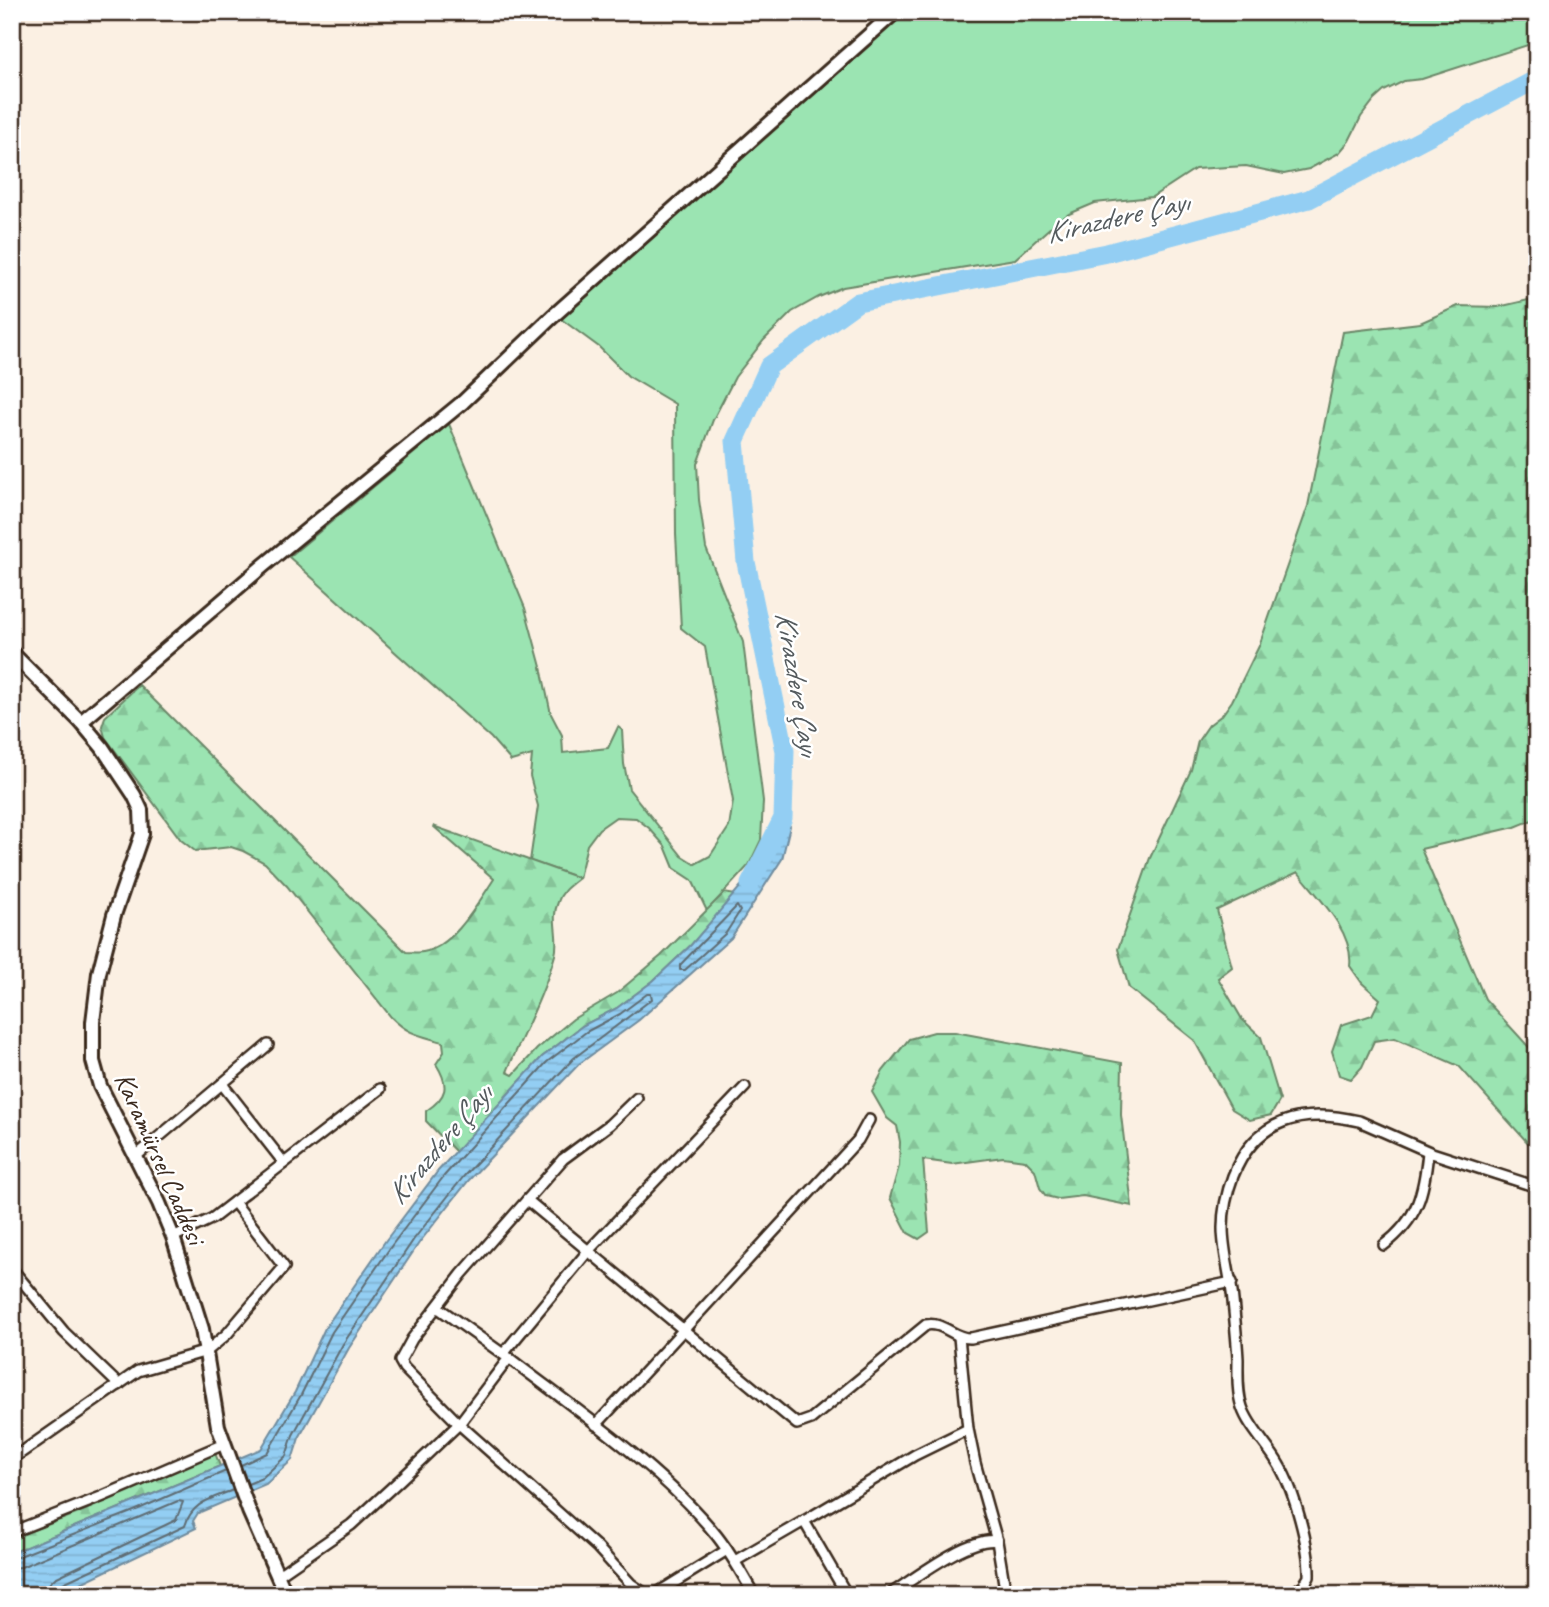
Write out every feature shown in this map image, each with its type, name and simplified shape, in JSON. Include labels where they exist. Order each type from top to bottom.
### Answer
[{"type":"street","points":[[81,722],[262,566],[463,402],[567,304],[895,12]]},
{"type":"street","name":"Karamürsel Caddesi","points":[[12,653],[81,722],[102,747],[141,810],[142,834],[107,938],[99,973],[93,1021],[93,1060],[96,1075],[173,1237],[197,1306],[207,1351],[216,1417],[224,1444],[249,1511],[286,1595]]},
{"type":"street","points":[[135,1157],[268,1045]]},
{"type":"street","points":[[222,1084],[284,1163]]},
{"type":"street","points":[[277,1576],[351,1525],[459,1424],[506,1356],[589,1250],[745,1087]]},
{"type":"street","points":[[173,1237],[201,1225],[234,1202],[380,1089]]},
{"type":"street","points":[[637,1098],[609,1125],[554,1167],[462,1274],[412,1339],[400,1360],[404,1368],[459,1424],[590,1540],[631,1584],[648,1595]]},
{"type":"street","points":[[1290,1595],[1307,1581],[1308,1567],[1298,1515],[1289,1485],[1249,1422],[1239,1396],[1232,1282],[1224,1241],[1226,1197],[1240,1159],[1264,1131],[1283,1121],[1348,1118],[1428,1152],[1537,1187]]},
{"type":"street","points":[[597,1425],[858,1140],[869,1120]]},
{"type":"street","points":[[1384,1245],[1400,1233],[1418,1205],[1428,1152]]},
{"type":"street","points":[[527,1200],[686,1330],[794,1423],[800,1424],[811,1419],[926,1325],[939,1324],[959,1337],[971,1338],[1232,1282]]},
{"type":"street","points":[[12,1460],[145,1368],[207,1351],[227,1334],[284,1267],[234,1202]]},
{"type":"street","points":[[12,1269],[48,1315],[119,1385]]},
{"type":"street","points":[[437,1307],[597,1425],[660,1478],[716,1535],[754,1595]]},
{"type":"street","points":[[959,1337],[968,1429],[997,1541],[1006,1595]]},
{"type":"street","points":[[734,1561],[915,1455],[968,1429]]},
{"type":"street","points":[[12,1532],[224,1444]]},
{"type":"street","points":[[804,1521],[846,1595]]},
{"type":"street","points":[[889,1595],[972,1544],[984,1540],[997,1541]]},
{"type":"street","points":[[654,1595],[727,1550]]},
{"type":"street","points":[[906,1584],[910,1595]]},
{"type":"green space","points":[[907,12],[1484,12],[1489,22],[1507,12],[1537,12],[1537,42],[1422,79],[1404,81],[1384,91],[1361,117],[1349,141],[1339,153],[1309,169],[1284,174],[1246,166],[1195,169],[1152,197],[1095,203],[1069,214],[1015,259],[843,287],[792,312],[764,340],[735,377],[713,420],[697,464],[706,548],[743,642],[763,801],[761,840],[749,865],[707,911],[692,880],[674,868],[665,846],[636,818],[616,817],[599,829],[587,845],[579,878],[530,861],[538,806],[530,776],[532,755],[511,761],[491,738],[289,557],[449,424],[525,608],[551,714],[562,735],[563,753],[608,748],[618,727],[622,730],[629,789],[682,856],[695,864],[710,856],[729,827],[733,801],[705,647],[681,628],[676,534],[675,404],[628,376],[599,347],[561,319]]},
{"type":"green space","points":[[1537,298],[1537,818],[1515,827],[1421,849],[1485,999],[1537,1056],[1537,1153],[1459,1066],[1395,1038],[1374,1041],[1362,1067],[1351,1079],[1339,1075],[1332,1051],[1341,1025],[1372,1015],[1380,999],[1362,983],[1350,966],[1350,953],[1341,928],[1298,872],[1217,910],[1232,967],[1218,978],[1242,1019],[1261,1037],[1280,1100],[1271,1115],[1250,1120],[1232,1109],[1194,1040],[1129,988],[1118,949],[1150,858],[1191,770],[1198,741],[1232,701],[1259,646],[1308,506],[1343,332],[1420,323],[1458,306],[1498,307]]},
{"type":"green space","points":[[139,685],[406,952],[423,952],[445,942],[464,923],[494,879],[433,826],[579,878],[564,891],[558,902],[555,915],[555,955],[539,1000],[507,1072],[513,1075],[537,1049],[573,1019],[617,993],[661,956],[724,893],[735,895],[691,945],[653,981],[617,1008],[582,1026],[542,1057],[456,1152],[426,1121],[426,1111],[438,1101],[444,1090],[445,1085],[436,1064],[444,1052],[443,1042],[409,1031],[391,1017],[287,886],[265,863],[231,847],[195,851],[181,840],[105,737],[102,726],[105,717]]},
{"type":"green space","points":[[934,1032],[955,1032],[1122,1063],[1121,1115],[1132,1206],[1083,1196],[1058,1199],[1046,1196],[1040,1188],[1035,1170],[1025,1160],[1003,1157],[952,1164],[923,1160],[929,1232],[919,1239],[908,1233],[890,1198],[899,1166],[900,1142],[897,1126],[887,1118],[872,1092],[883,1071],[909,1039]]},
{"type":"green space","points":[[215,1453],[220,1466],[12,1553],[12,1538],[76,1514]]},
{"type":"water","points":[[783,818],[790,826],[782,859],[731,938],[639,1020],[579,1064],[469,1180],[419,1243],[349,1348],[299,1438],[292,1460],[266,1484],[198,1513],[193,1521],[196,1528],[56,1595],[12,1595],[12,1553],[261,1449],[295,1392],[325,1328],[438,1171],[542,1057],[582,1026],[617,1008],[653,981],[691,945],[773,848]]},
{"type":"waterway","name":"Kirazdere Çayı","points":[[750,884],[783,818],[785,751],[746,562],[735,441],[769,366],[858,302],[1107,253],[1309,199],[1537,79]]}]
